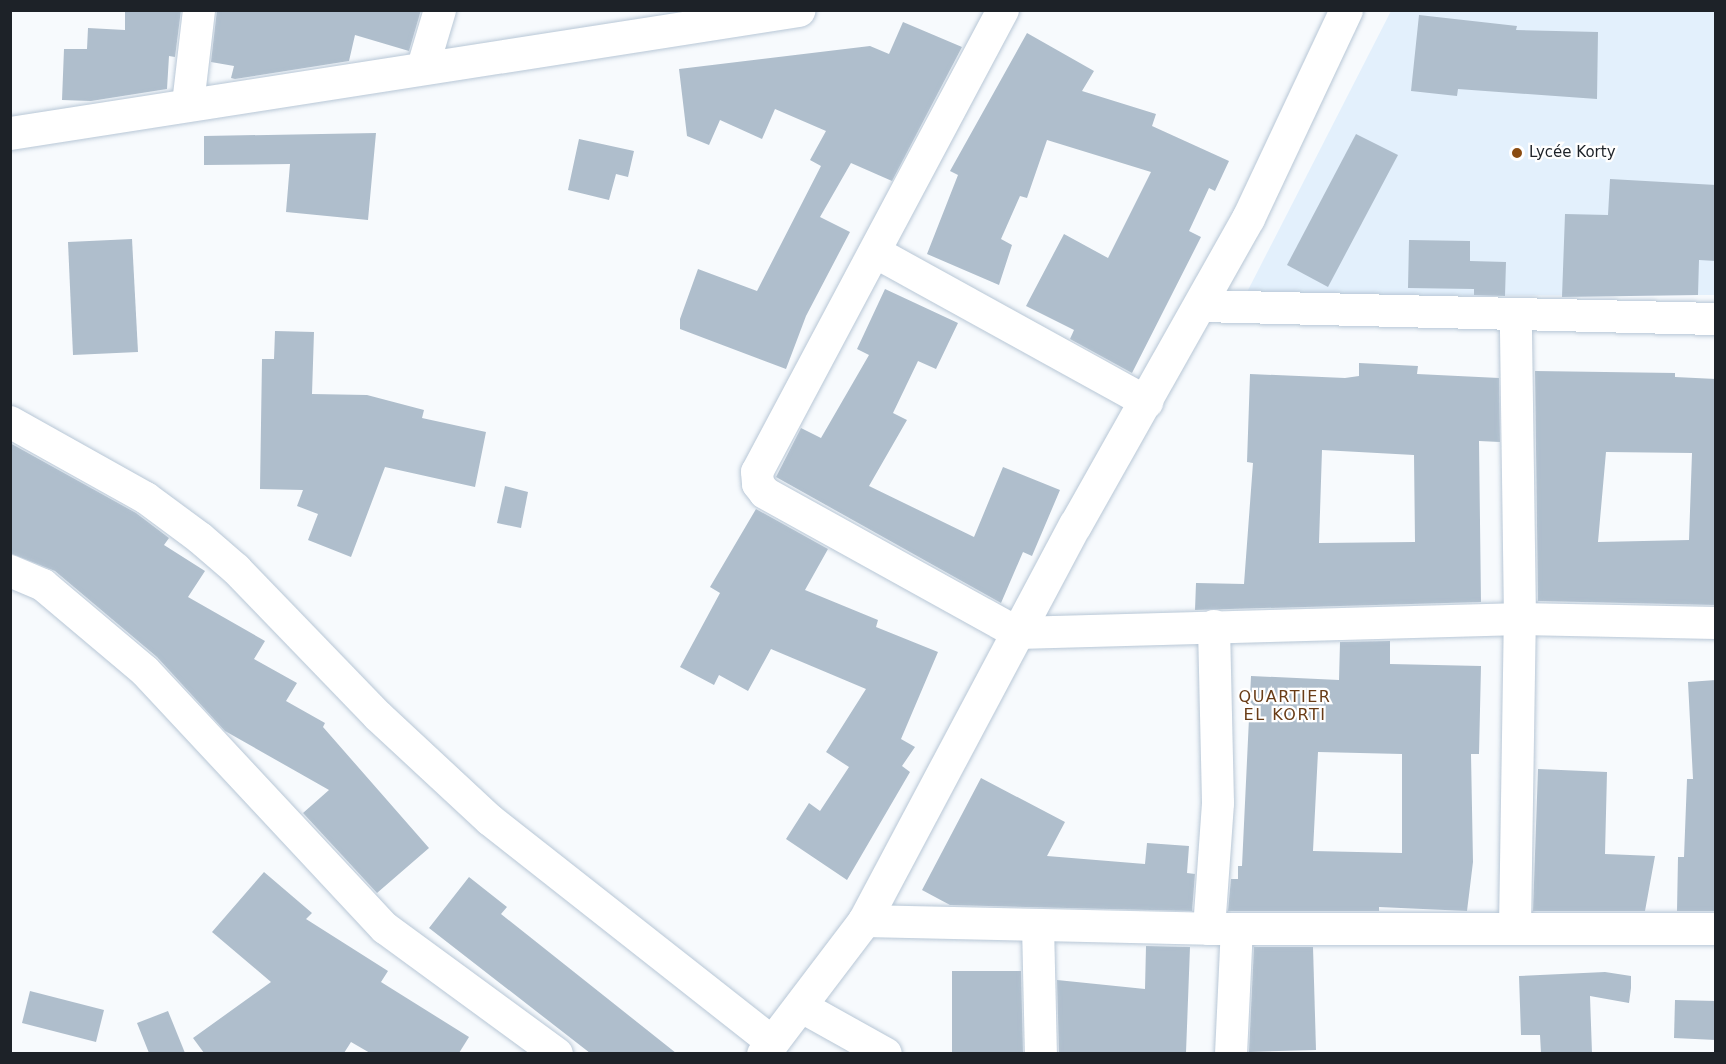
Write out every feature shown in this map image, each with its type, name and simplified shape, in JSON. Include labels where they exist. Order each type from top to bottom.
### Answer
[{"type":"street","points":[[188,104],[199,10]]},
{"type":"street","points":[[423,67],[440,10]]},
{"type":"street","points":[[10,133],[423,67],[672,20],[798,10]]},
{"type":"street","points":[[1003,10],[757,472],[758,484],[765,493],[1018,633],[1521,619],[1716,623]]},
{"type":"street","points":[[10,422],[146,498],[200,538],[236,569],[378,716],[490,820],[768,1048],[802,1007],[864,921],[1075,525],[1147,402],[1248,218],[1346,10]]},
{"type":"street","points":[[875,252],[1147,402]]},
{"type":"street","points":[[1201,306],[1716,319]]},
{"type":"street","points":[[1515,928],[1521,619],[1516,315]]},
{"type":"street","points":[[10,571],[43,585],[145,671],[385,928],[557,1053]]},
{"type":"street","points":[[1214,626],[1223,929],[1231,1053]]},
{"type":"street","points":[[864,921],[1223,929],[1716,929]]},
{"type":"street","points":[[1038,925],[1041,1053]]},
{"type":"street","points":[[802,1007],[886,1053]]},
{"type":"shaded area","name":"Lycée Korty","points":[[1391,11],[1715,11],[1715,295],[1245,296]]},
{"type":"building","points":[[125,10],[181,10],[175,57],[169,56],[167,89],[91,101],[62,100],[64,49],[87,49],[88,28],[125,30]]},
{"type":"building","points":[[217,10],[421,10],[409,51],[355,35],[349,61],[235,79],[231,78],[234,66],[211,62]]},
{"type":"building","points":[[1419,15],[1517,26],[1516,30],[1598,32],[1597,99],[1458,89],[1457,96],[1411,91]]},
{"type":"building","points":[[903,22],[962,47],[892,181],[851,163],[820,217],[850,232],[806,316],[786,369],[680,329],[680,319],[698,269],[757,291],[821,166],[810,160],[826,131],[775,109],[762,139],[720,120],[709,145],[687,136],[679,69],[870,46],[889,54]]},
{"type":"building","points":[[1027,33],[1094,71],[1082,91],[1156,114],[1152,126],[1229,161],[1215,191],[1209,188],[1189,231],[1201,237],[1132,373],[1070,339],[1074,330],[1026,306],[1064,234],[1108,258],[1151,172],[1047,140],[1027,198],[1020,196],[1001,239],[1012,245],[999,285],[927,254],[958,175],[950,171]]},
{"type":"building","points":[[376,133],[368,220],[286,212],[290,164],[204,165],[204,136]]},
{"type":"building","points":[[1356,134],[1398,155],[1328,287],[1287,265]]},
{"type":"building","points":[[579,139],[634,151],[628,177],[616,174],[609,200],[568,190]]},
{"type":"building","points":[[1610,179],[1716,185],[1716,261],[1699,260],[1698,295],[1562,297],[1565,214],[1608,215]]},
{"type":"building","points":[[132,239],[138,352],[73,355],[68,242]]},
{"type":"building","points":[[1409,240],[1470,241],[1470,261],[1506,262],[1505,296],[1474,295],[1474,289],[1408,288]]},
{"type":"building","points":[[885,289],[958,323],[936,369],[918,361],[893,413],[907,420],[869,486],[974,537],[1003,467],[1060,490],[1032,556],[1023,552],[1001,603],[776,477],[801,428],[821,438],[869,355],[857,349]]},
{"type":"building","points":[[275,331],[314,332],[312,394],[367,395],[424,410],[422,418],[486,432],[475,487],[385,467],[351,557],[308,540],[318,514],[297,506],[303,490],[260,489],[262,359],[274,359]]},
{"type":"building","points":[[1359,363],[1418,366],[1417,374],[1499,378],[1500,442],[1479,441],[1481,602],[1195,610],[1196,583],[1244,584],[1253,463],[1247,462],[1250,374],[1345,378],[1359,376]],"holes":[[[1322,450],[1414,455],[1415,542],[1319,543]]]},
{"type":"building","points":[[1535,371],[1675,373],[1675,377],[1716,379],[1716,605],[1538,601]],"holes":[[[1606,452],[1692,453],[1689,540],[1598,542]]]},
{"type":"building","points":[[10,443],[136,513],[169,538],[164,545],[205,571],[188,597],[265,641],[254,659],[297,683],[286,701],[325,723],[323,727],[429,848],[377,893],[303,813],[329,790],[225,731],[157,657],[55,571],[10,553]]},
{"type":"building","points":[[505,486],[528,492],[521,528],[497,523]]},
{"type":"building","points":[[756,509],[828,549],[805,590],[878,620],[876,627],[938,652],[901,739],[915,747],[902,766],[910,772],[847,880],[786,839],[809,803],[820,811],[849,767],[826,752],[866,689],[771,649],[748,691],[719,675],[714,685],[680,667],[720,593],[710,587]]},
{"type":"building","points":[[1390,641],[1390,664],[1481,666],[1479,754],[1471,754],[1473,862],[1467,911],[1379,907],[1379,911],[1228,911],[1231,879],[1238,879],[1238,866],[1242,866],[1251,676],[1339,680],[1340,642]],"holes":[[[1318,752],[1402,754],[1402,853],[1313,851]]]},
{"type":"building","points":[[1716,680],[1716,911],[1677,911],[1678,857],[1684,857],[1687,779],[1693,779],[1688,682]]},
{"type":"building","points":[[1538,769],[1607,772],[1605,854],[1655,856],[1645,911],[1533,911]]},
{"type":"building","points":[[981,778],[1065,822],[1047,856],[1145,864],[1147,843],[1189,846],[1187,873],[1195,874],[1192,911],[950,905],[922,890]]},
{"type":"building","points":[[264,872],[312,913],[306,919],[388,971],[381,982],[469,1037],[459,1053],[370,1053],[351,1042],[344,1053],[204,1053],[193,1038],[271,982],[212,932]]},
{"type":"building","points":[[469,877],[507,907],[501,914],[676,1053],[590,1053],[429,928]]},
{"type":"building","points":[[1146,946],[1190,947],[1186,1053],[1059,1053],[1057,980],[1145,989]]},
{"type":"building","points":[[1254,947],[1313,947],[1316,1050],[1249,1052]]},
{"type":"building","points":[[952,971],[1021,971],[1023,1053],[952,1053]]},
{"type":"building","points":[[1605,972],[1631,976],[1629,1003],[1590,996],[1592,1053],[1541,1053],[1540,1035],[1521,1035],[1519,976]]},
{"type":"building","points":[[30,991],[104,1010],[96,1042],[22,1023]]},
{"type":"building","points":[[1675,1000],[1716,1001],[1716,1040],[1674,1038]]},
{"type":"building","points":[[168,1011],[185,1053],[149,1053],[137,1023]]},
{"type":"place","name":"Lycée Korty","points":[[1517,153]]},
{"type":"district","name":"QUARTIER EL KORTI","points":[[1285,706]]}]
